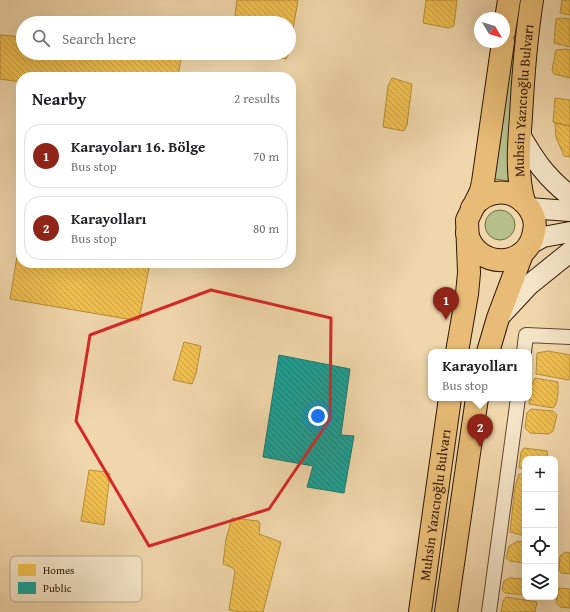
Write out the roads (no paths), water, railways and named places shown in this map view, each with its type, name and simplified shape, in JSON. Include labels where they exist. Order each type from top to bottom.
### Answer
[{"type":"main road","name":"Muhsin Yazıcıoğlu Bulvarı","points":[[506,12],[508,0]]},
{"type":"main road","name":"Muhsin Yazıcıoğlu Bulvarı","points":[[489,349],[498,318],[534,233],[535,225],[532,214],[526,205],[520,186],[522,92],[532,0]]},
{"type":"main road","name":"Muhsin Yazıcıoğlu Bulvarı","points":[[458,349],[469,273],[467,220],[481,191],[483,182],[502,48]]},
{"type":"main road","points":[[520,135],[543,172],[554,184],[570,196]]},
{"type":"main road","name":"Muhsin Yazıcıoğlu Bulvarı","points":[[472,208],[480,199],[495,193],[510,194],[526,205]]},
{"type":"main road","points":[[526,205],[570,211]]},
{"type":"main road","points":[[467,232],[475,250],[496,261],[511,259],[543,237],[570,232]]},
{"type":"main road","points":[[498,318],[529,285],[570,252]]},
{"type":"main road","name":"Muhsin Yazıcıoğlu Bulvarı","points":[[420,612],[450,401]]},
{"type":"main road","name":"Muhsin Yazıcıoğlu Bulvarı","points":[[446,612],[477,401]]},
{"type":"street","points":[[524,349],[526,335],[570,337]]},
{"type":"street","points":[[490,612],[518,401]]},
{"type":"place","name":"Karayoları 16. Bölge","points":[[446,320]]},
{"type":"place","name":"Karayolları","points":[[480,447]]}]
